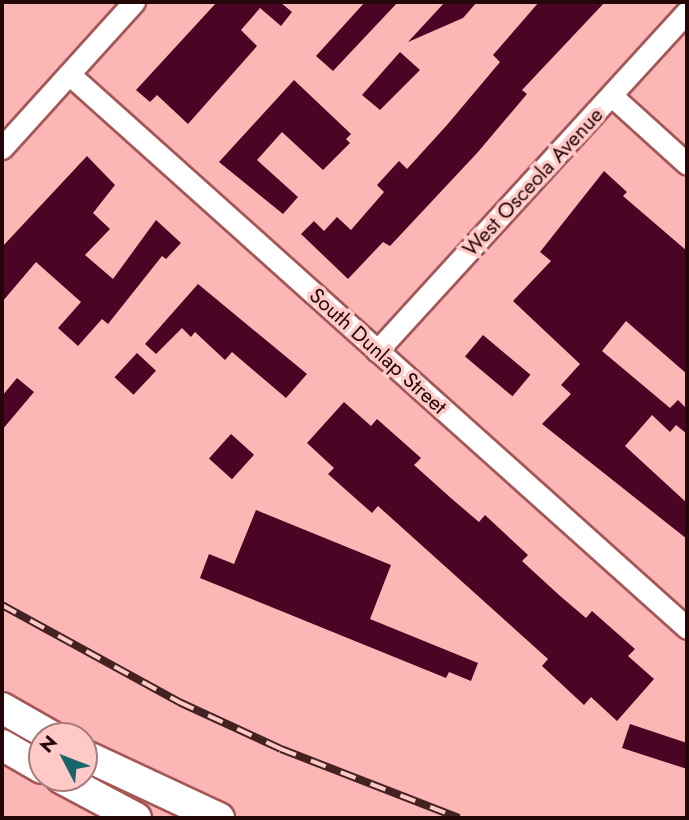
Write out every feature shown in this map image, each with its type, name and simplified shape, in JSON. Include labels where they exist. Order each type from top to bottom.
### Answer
[{"type":"main road","points":[[2,708],[28,723]]},
{"type":"main road","points":[[98,762],[219,818]]},
{"type":"main road","points":[[63,792],[93,818]]},
{"type":"main road","points":[[87,792],[136,818]]},
{"type":"street","points":[[2,148],[134,2]]},
{"type":"street","name":"West Osceola Avenue","points":[[377,351],[687,12]]},
{"type":"street","name":"South Dunlap Street","points":[[69,74],[687,628]]},
{"type":"street","points":[[612,96],[687,164]]},
{"type":"building","points":[[217,2],[280,2],[292,12],[281,26],[260,8],[241,30],[257,46],[188,124],[157,95],[150,102],[136,90]]},
{"type":"building","points":[[365,2],[398,2],[333,71],[316,56]]},
{"type":"building","points":[[445,2],[477,2],[463,18],[408,42]]},
{"type":"building","points":[[539,2],[605,2],[522,90],[527,94],[478,152],[390,246],[383,242],[348,279],[301,234],[314,221],[324,231],[337,217],[351,230],[384,192],[377,185],[399,161],[407,169],[447,125],[500,62],[493,55]]},
{"type":"building","points":[[400,52],[420,70],[380,110],[362,95]]},
{"type":"building","points":[[294,80],[351,134],[346,139],[350,143],[323,170],[282,132],[257,160],[298,197],[283,214],[219,162]]},
{"type":"building","points":[[87,156],[115,185],[93,213],[110,229],[85,255],[113,279],[156,220],[181,243],[166,259],[162,256],[108,324],[102,319],[78,346],[58,328],[81,302],[36,262],[2,302],[2,247]]},
{"type":"building","points":[[604,171],[627,192],[623,196],[687,251],[687,374],[626,321],[602,351],[670,408],[678,400],[687,409],[687,434],[676,425],[670,432],[652,415],[625,446],[687,503],[687,539],[542,424],[571,394],[561,385],[580,364],[513,301],[551,261],[540,252]]},
{"type":"building","points":[[198,284],[307,374],[286,398],[232,352],[225,360],[195,332],[191,337],[182,328],[156,354],[145,344]]},
{"type":"building","points":[[483,335],[530,375],[512,396],[465,356]]},
{"type":"building","points":[[137,353],[156,371],[134,395],[114,377]]},
{"type":"building","points":[[17,378],[34,392],[2,430],[2,396]]},
{"type":"building","points":[[344,402],[371,426],[377,419],[421,458],[414,465],[479,522],[485,515],[528,555],[522,561],[559,595],[586,618],[592,611],[635,649],[628,656],[654,679],[617,721],[591,697],[584,705],[542,666],[548,659],[378,506],[372,513],[328,474],[334,468],[307,443]]},
{"type":"building","points":[[231,434],[254,455],[232,479],[209,459]]},
{"type":"building","points":[[256,510],[391,565],[370,619],[478,663],[471,681],[449,672],[446,678],[200,578],[209,554],[234,564]]},
{"type":"building","points":[[630,724],[687,743],[687,769],[622,748]]},
{"type":"railway","points":[[2,605],[179,702],[281,749],[459,818]]}]
